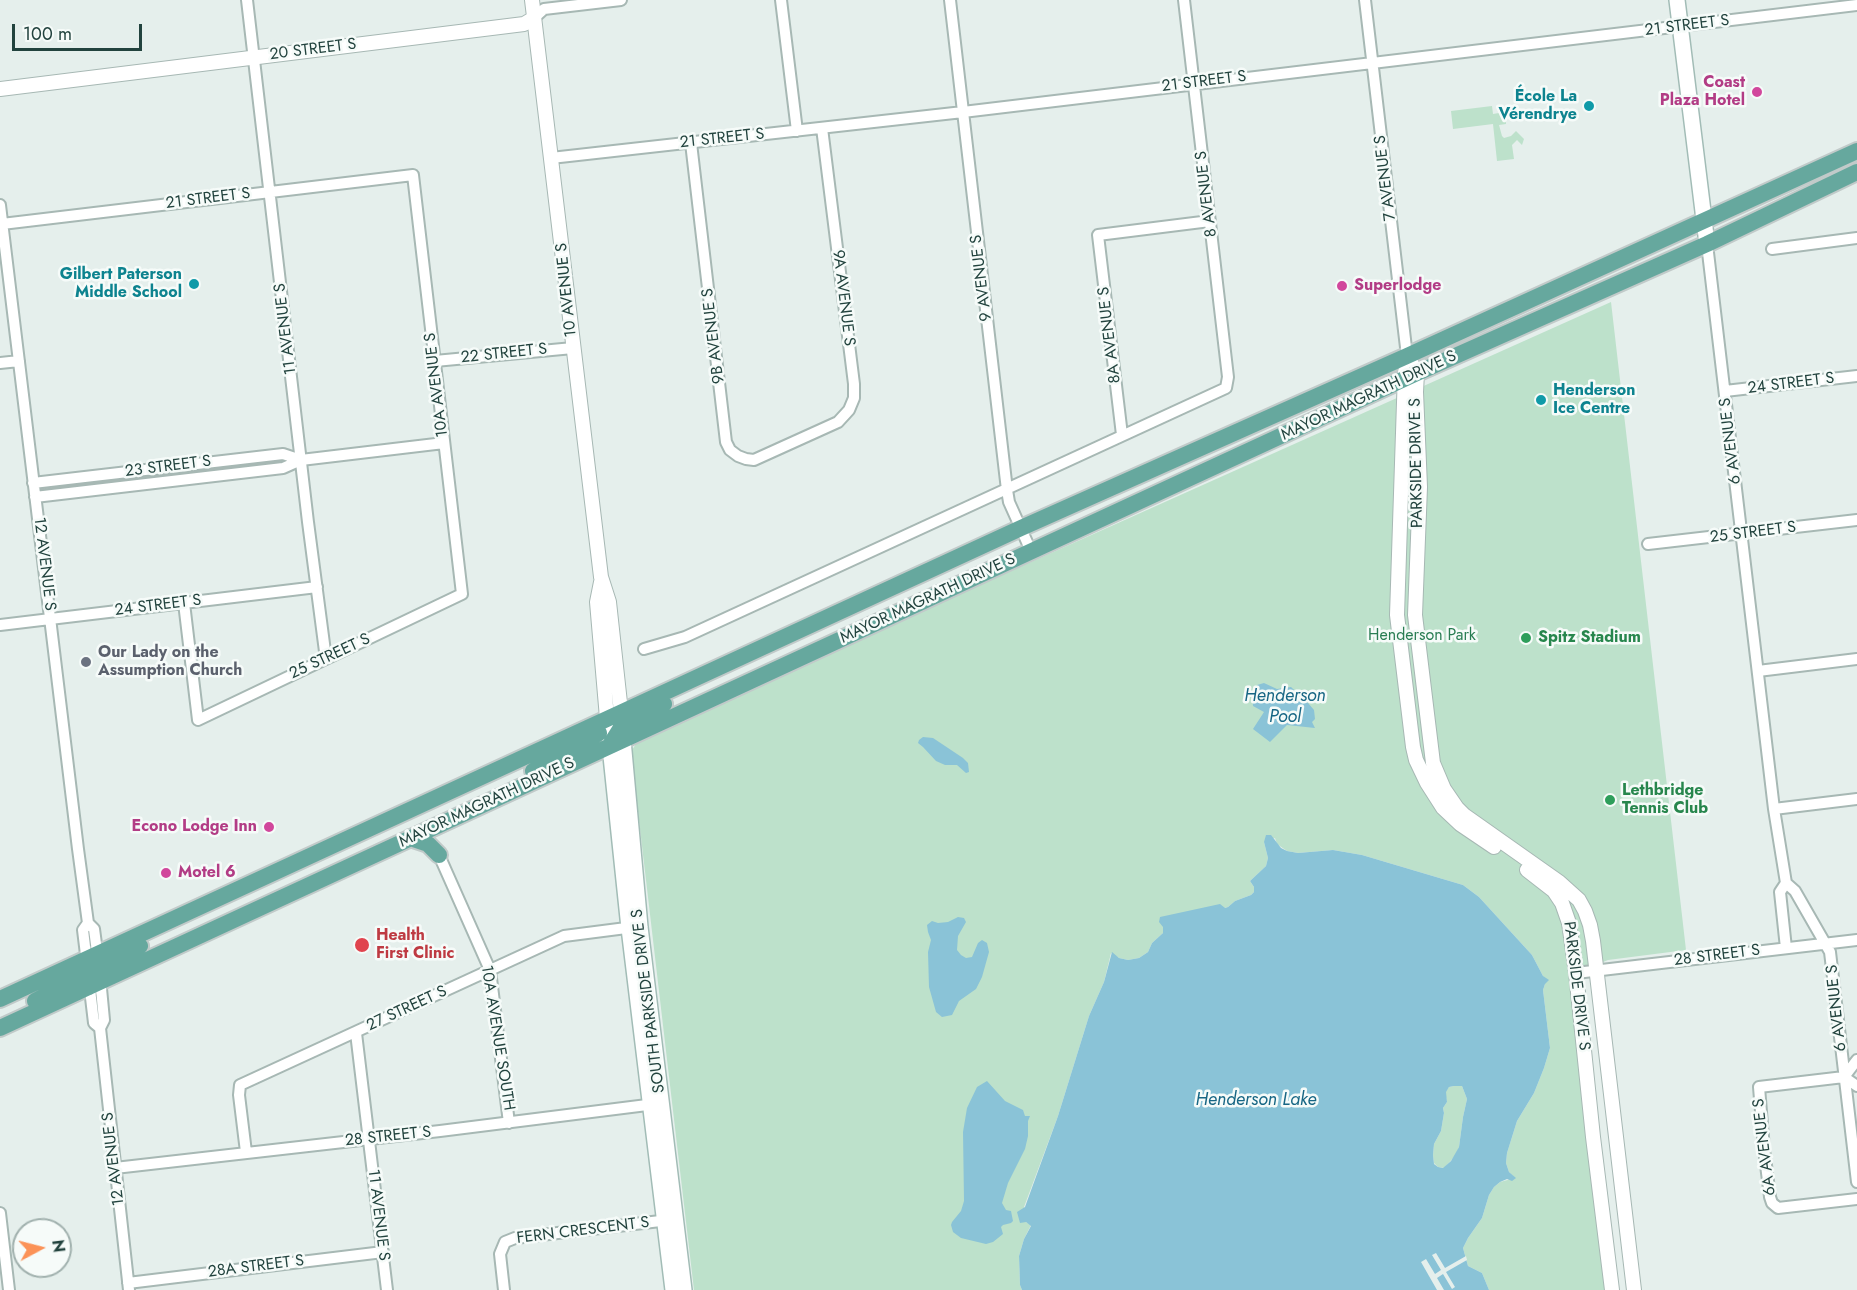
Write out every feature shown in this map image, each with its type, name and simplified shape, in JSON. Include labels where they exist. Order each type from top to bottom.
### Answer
[{"type":"main road","name":"6 AVENUE S","points":[[1677,0],[1707,244]]},
{"type":"main road","name":"MAYOR MAGRATH DRIVE S","points":[[0,999],[93,971],[482,806],[615,728],[777,640],[1857,151]]},
{"type":"main road","name":"MAYOR MAGRATH DRIVE S","points":[[0,1028],[93,971],[248,885],[1031,551],[1707,244],[1857,172]]},
{"type":"main road","name":"SOUTH PARKSIDE DRIVE S","points":[[615,728],[635,927],[669,1220],[673,1290]]},
{"type":"main road","points":[[439,855],[436,841],[442,824]]},
{"type":"main road","points":[[410,838],[428,844],[439,855]]},
{"type":"main road","points":[[0,1019],[93,971]]},
{"type":"main road","name":"SOUTH PARKSIDE DRIVE S","points":[[669,1220],[684,1290]]},
{"type":"street","name":"11 AVENUE S","points":[[247,0],[326,658]]},
{"type":"street","name":"10 AVENUE S","points":[[532,0],[602,580],[609,602],[615,728]]},
{"type":"street","name":"20 STREET S","points":[[0,89],[524,24],[544,9],[621,0]]},
{"type":"street","points":[[781,0],[797,131]]},
{"type":"street","name":"9 AVENUE S","points":[[950,0],[1007,490],[1009,502],[1031,551]]},
{"type":"street","name":"8 AVENUE S","points":[[1122,435],[1226,388],[1228,377],[1184,0]]},
{"type":"street","name":"7 AVENUE S","points":[[1365,0],[1407,356]]},
{"type":"street","name":"21 STREET S","points":[[551,158],[963,112],[1857,5]]},
{"type":"street","name":"9A AVENUE S","points":[[801,439],[838,422],[849,410],[854,398],[853,373],[822,128]]},
{"type":"street","name":"9B AVENUE S","points":[[691,142],[727,444],[738,456],[752,460],[801,439]]},
{"type":"street","name":"21 STREET S","points":[[2,224],[413,176]]},
{"type":"street","name":"10A AVENUE S","points":[[413,176],[462,594]]},
{"type":"street","name":"12 AVENUE S","points":[[0,206],[88,923],[83,930],[104,1020],[100,1028],[129,1286]]},
{"type":"street","name":"8A AVENUE S","points":[[1122,435],[1098,235],[1210,221]]},
{"type":"street","points":[[1772,249],[1857,238]]},
{"type":"street","name":"6 AVENUE S","points":[[1707,244],[1774,809],[1786,883],[1796,891],[1830,952],[1857,1182]]},
{"type":"street","name":"22 STREET S","points":[[435,361],[573,348]]},
{"type":"street","name":"PARKSIDE DRIVE S","points":[[1407,356],[1410,377],[1416,392],[1420,487],[1415,615],[1433,763],[1444,789],[1456,808],[1549,874],[1579,900],[1590,925],[1634,1290]]},
{"type":"street","points":[[0,363],[19,361]]},
{"type":"street","name":"24 STREET S","points":[[1725,391],[1857,376]]},
{"type":"street","name":"PARKSIDE DRIVE S","points":[[1410,377],[1404,423],[1397,615],[1414,756],[1434,795],[1451,817],[1535,875],[1554,891],[1562,903],[1569,923],[1576,973],[1612,1290]]},
{"type":"street","points":[[644,649],[685,637],[1122,435]]},
{"type":"street","name":"23 STREET S","points":[[35,498],[283,468],[301,460],[444,443]]},
{"type":"street","name":"23 STREET S","points":[[33,483],[283,454],[301,460]]},
{"type":"street","name":"25 STREET S","points":[[1648,544],[1857,520]]},
{"type":"street","name":"24 STREET S","points":[[0,625],[317,587]]},
{"type":"street","name":"25 STREET S","points":[[184,603],[198,720],[462,594]]},
{"type":"street","points":[[1758,671],[1857,659]]},
{"type":"street","points":[[1774,809],[1857,799]]},
{"type":"street","name":"10A AVENUE SOUTH","points":[[439,855],[490,970],[509,1123]]},
{"type":"street","name":"6 AVENUE S","points":[[1786,883],[1780,892],[1786,948]]},
{"type":"street","name":"27 STREET S","points":[[246,1152],[239,1095],[240,1085],[564,936],[635,927]]},
{"type":"street","name":"28 STREET S","points":[[1576,973],[1857,940]]},
{"type":"street","name":"11 AVENUE S","points":[[356,1033],[387,1290]]},
{"type":"street","points":[[1857,1060],[1844,1077],[1857,1086]]},
{"type":"street","name":"6A AVENUE S","points":[[1844,1077],[1758,1087],[1770,1197],[1774,1206],[1782,1209],[1857,1199]]},
{"type":"street","name":"28 STREET S","points":[[115,1168],[656,1104]]},
{"type":"street","points":[[0,1213],[9,1290]]},
{"type":"street","name":"FERN CRESCENT S","points":[[504,1290],[500,1254],[505,1242],[515,1238],[669,1220]]},
{"type":"street","name":"28A STREET S","points":[[129,1286],[382,1252]]},
{"type":"green space","points":[[1492,106],[1493,114],[1505,112],[1506,124],[1499,125],[1502,136],[1504,138],[1511,136],[1516,131],[1524,139],[1522,145],[1517,140],[1512,145],[1514,159],[1497,161],[1493,124],[1453,129],[1451,111]]},
{"type":"green space","name":"Henderson Park","points":[[1611,302],[1686,950],[1608,960],[1576,973],[1612,1290],[1489,1290],[1482,1273],[1468,1266],[1463,1248],[1482,1218],[1494,1187],[1500,1182],[1515,1178],[1509,1172],[1506,1163],[1507,1153],[1517,1121],[1534,1093],[1550,1048],[1543,990],[1545,984],[1532,955],[1479,897],[1463,885],[1362,855],[1333,850],[1298,853],[1287,851],[1277,844],[1275,838],[1264,842],[1268,858],[1266,866],[1250,881],[1254,887],[1251,895],[1235,901],[1228,907],[1163,927],[1163,933],[1152,943],[1148,952],[1139,958],[1128,960],[1111,953],[1104,982],[1089,1016],[1058,1116],[1024,1207],[1026,1222],[1031,1225],[1019,1256],[1022,1290],[694,1290],[631,752],[637,742],[915,614]]},
{"type":"green space","points":[[1462,1086],[1467,1099],[1459,1147],[1456,1155],[1444,1168],[1434,1163],[1434,1144],[1441,1131],[1443,1108],[1447,1102],[1445,1092],[1449,1087]]},
{"type":"water","name":"Henderson Pool","points":[[1264,683],[1277,689],[1291,687],[1314,710],[1315,719],[1312,722],[1315,728],[1287,725],[1270,742],[1253,729],[1264,712],[1253,706],[1252,693],[1257,685]]},
{"type":"water","points":[[923,737],[933,738],[963,758],[968,763],[969,772],[966,773],[957,765],[945,765],[936,761],[918,743]]},
{"type":"water","name":"Henderson Lake","points":[[1266,835],[1271,835],[1281,848],[1287,851],[1298,853],[1333,850],[1362,855],[1463,885],[1479,897],[1532,955],[1543,976],[1549,980],[1543,990],[1550,1048],[1534,1093],[1517,1121],[1507,1153],[1506,1163],[1509,1172],[1516,1178],[1512,1181],[1507,1179],[1494,1187],[1482,1218],[1463,1248],[1468,1266],[1482,1273],[1489,1290],[1022,1290],[1019,1256],[1031,1226],[1026,1222],[1020,1223],[1017,1212],[1025,1207],[1058,1116],[1089,1016],[1104,982],[1112,952],[1119,958],[1128,960],[1139,958],[1148,952],[1152,943],[1163,933],[1163,927],[1159,922],[1160,917],[1220,904],[1225,908],[1251,895],[1254,887],[1250,881],[1266,866],[1268,858],[1264,842]],"holes":[[[1462,1086],[1467,1099],[1459,1147],[1451,1161],[1443,1168],[1438,1167],[1434,1164],[1434,1144],[1441,1131],[1443,1108],[1447,1102],[1446,1092],[1449,1087]]]},
{"type":"water","points":[[958,917],[964,918],[966,922],[958,936],[957,950],[961,955],[966,958],[972,957],[978,943],[982,940],[987,943],[989,952],[976,989],[959,1001],[952,1015],[942,1017],[936,1012],[929,987],[928,952],[931,940],[927,925],[932,921],[948,922]]},
{"type":"water","points":[[987,1081],[1005,1101],[1023,1110],[1025,1116],[1030,1116],[1025,1149],[1008,1183],[1002,1203],[1006,1210],[1011,1211],[1013,1221],[1003,1225],[1001,1227],[1003,1234],[993,1242],[986,1244],[961,1238],[953,1232],[951,1225],[961,1211],[964,1201],[963,1132],[967,1108],[977,1087]]},
{"type":"pier","points":[[1436,1253],[1445,1268],[1466,1256],[1467,1260],[1446,1272],[1455,1287],[1452,1289],[1443,1274],[1437,1278],[1444,1290],[1437,1290],[1421,1262],[1426,1259],[1435,1274],[1441,1270],[1432,1255]]},
{"type":"place","name":"Coast Plaza Hotel","points":[[1757,92]]},
{"type":"place","name":"École La Vérendrye","points":[[1589,106]]},
{"type":"place","name":"Gilbert Paterson Middle School","points":[[194,284]]},
{"type":"place","name":"Superlodge","points":[[1342,286]]},
{"type":"place","name":"Henderson Ice Centre","points":[[1541,400]]},
{"type":"place","name":"Spitz Stadium","points":[[1526,638]]},
{"type":"place","name":"Our Lady on the Assumption Church","points":[[86,662]]},
{"type":"place","name":"Lethbridge Tennis Club","points":[[1610,800]]},
{"type":"place","name":"Econo Lodge Inn","points":[[269,827]]},
{"type":"place","name":"Motel 6","points":[[166,873]]},
{"type":"place","name":"Health First Clinic","points":[[362,945]]}]
